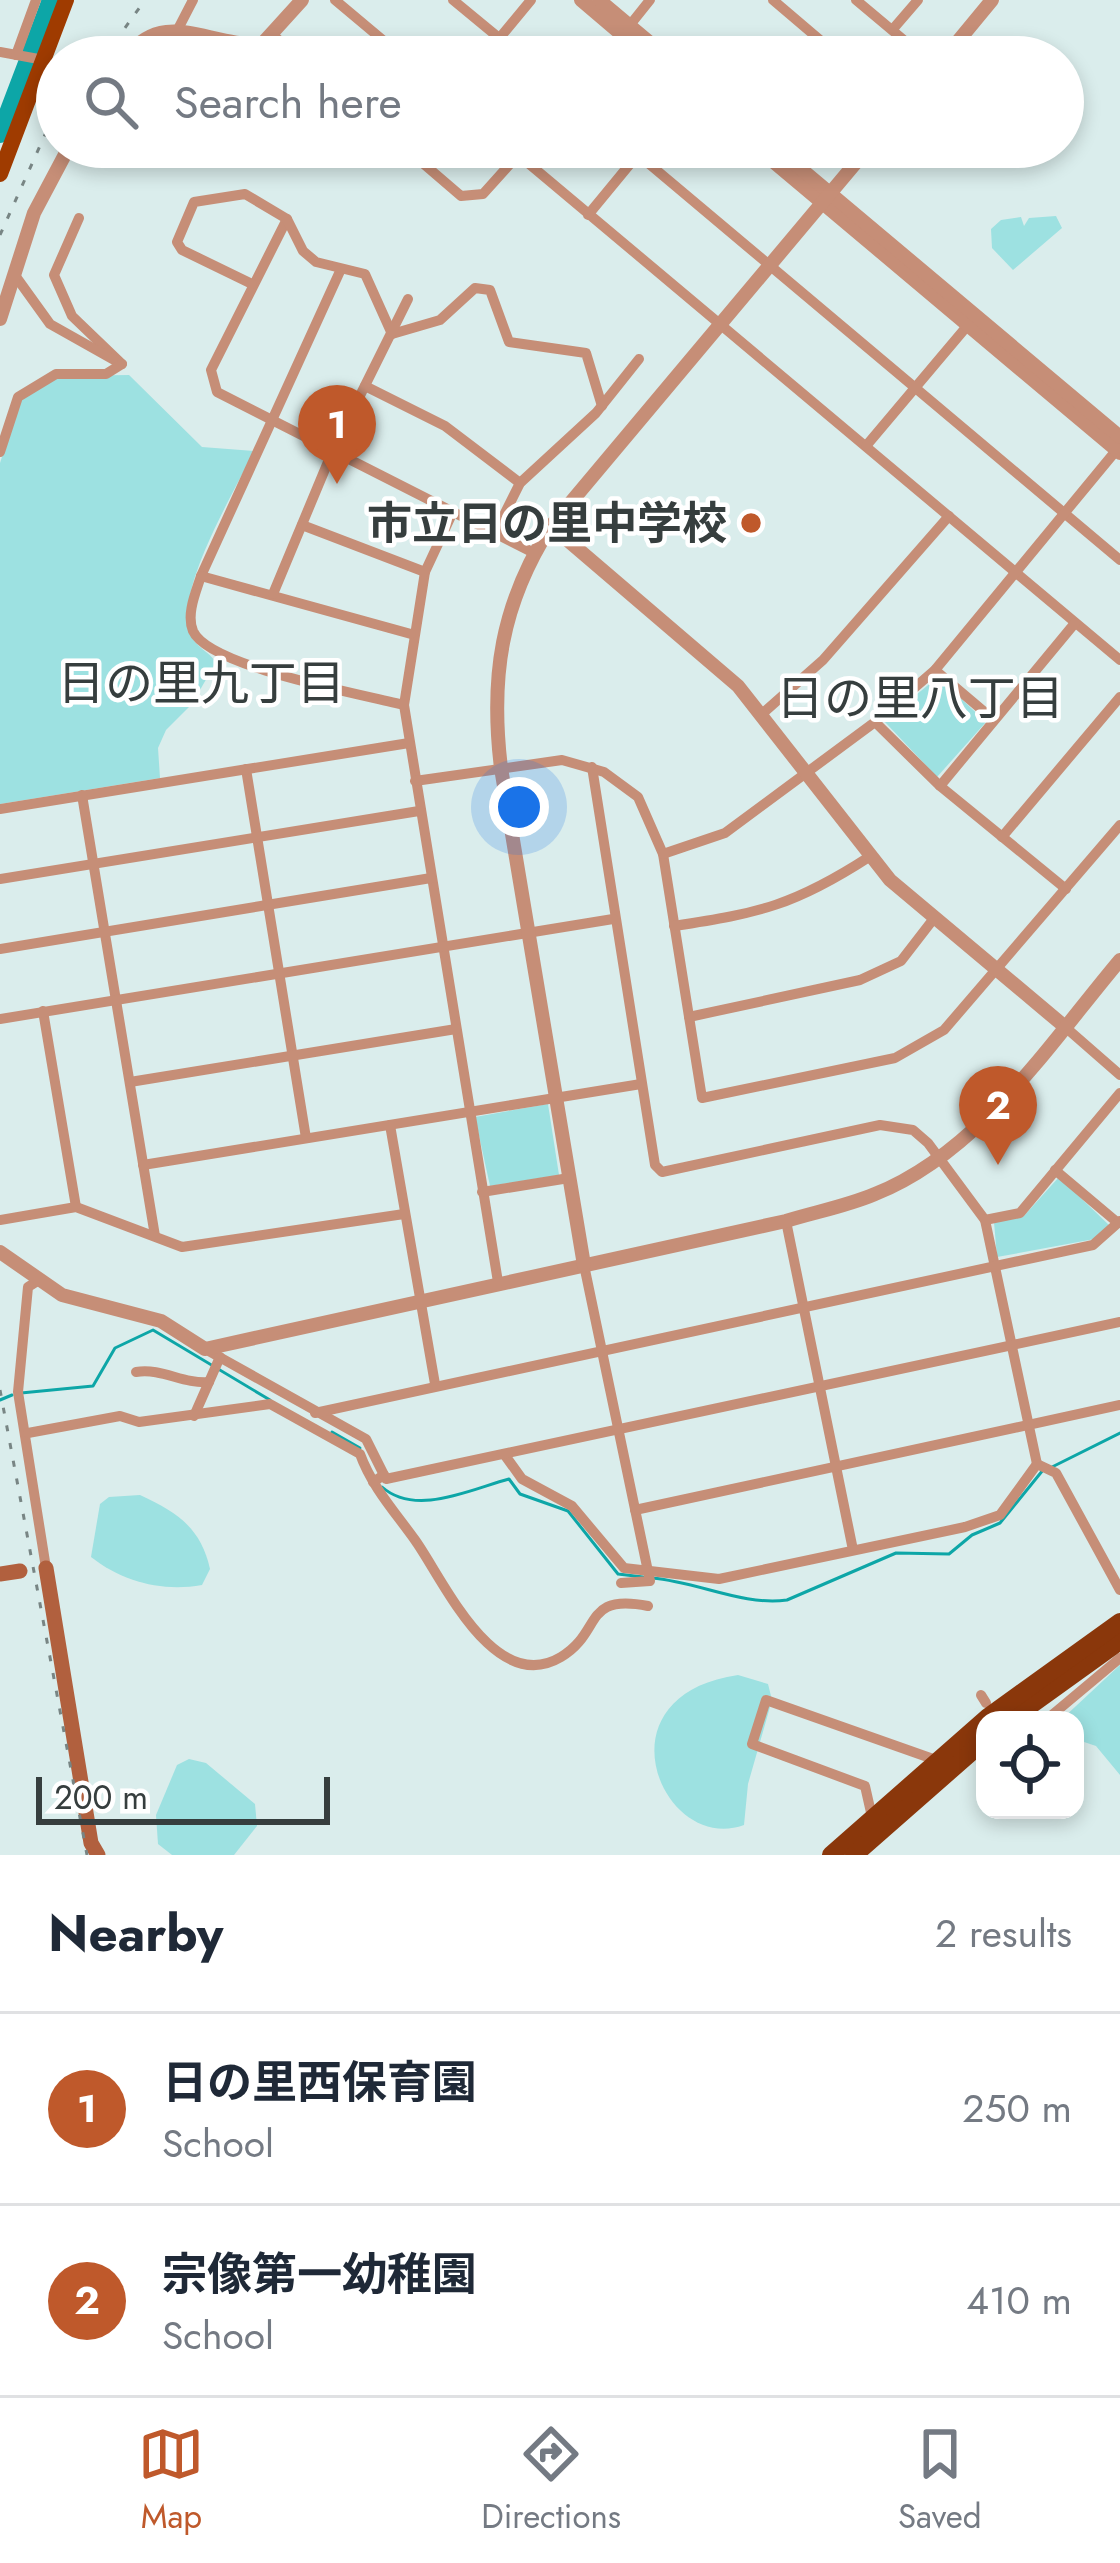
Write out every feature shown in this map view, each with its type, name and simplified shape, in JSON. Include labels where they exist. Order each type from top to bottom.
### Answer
[{"type":"highway","points":[[831,1855],[936,1760],[1120,1622]]},
{"type":"highway","points":[[1023,1711],[1120,1642]]},
{"type":"highway","points":[[854,1855],[976,1748]]},
{"type":"main road","points":[[51,36],[66,0]]},
{"type":"main road","points":[[0,174],[36,73]]},
{"type":"main road","points":[[46,1568],[83,1802],[98,1855]]},
{"type":"main road","points":[[0,1574],[20,1571]]},
{"type":"street","points":[[17,55],[35,0]]},
{"type":"street","points":[[178,29],[193,0]]},
{"type":"street","points":[[273,35],[302,0]]},
{"type":"street","points":[[335,0],[378,36]]},
{"type":"street","points":[[453,0],[497,36]]},
{"type":"street","points":[[501,36],[531,0]]},
{"type":"street","points":[[580,0],[635,36]]},
{"type":"street","points":[[598,0],[631,36]]},
{"type":"street","points":[[626,30],[650,0]]},
{"type":"street","points":[[772,0],[815,36]]},
{"type":"street","points":[[856,0],[901,36]]},
{"type":"street","points":[[893,29],[918,0]]},
{"type":"street","points":[[962,36],[992,0]]},
{"type":"street","points":[[152,36],[178,29],[214,36]]},
{"type":"street","points":[[0,52],[36,58]]},
{"type":"street","points":[[0,319],[34,213],[58,168]]},
{"type":"street","points":[[428,168],[461,196],[483,194],[501,168]]},
{"type":"street","points":[[533,168],[1120,660]]},
{"type":"street","points":[[588,214],[623,168]]},
{"type":"street","points":[[659,168],[1120,560]]},
{"type":"street","points":[[785,168],[1119,447]]},
{"type":"street","points":[[796,168],[968,325],[1119,447]]},
{"type":"street","points":[[621,1583],[650,1581],[569,1178],[501,767],[496,662],[510,604],[551,526],[851,168]]},
{"type":"street","points":[[252,284],[182,250],[177,242],[194,202],[245,194],[286,219],[303,251],[341,269],[365,274],[392,334]]},
{"type":"street","points":[[79,218],[55,275],[72,316],[122,364]]},
{"type":"street","points":[[286,219],[211,370],[217,392],[533,553]]},
{"type":"street","points":[[341,269],[201,576],[189,620],[195,637],[222,657],[404,705]]},
{"type":"street","points":[[14,274],[50,324],[122,364]]},
{"type":"street","points":[[392,334],[440,320],[475,287],[490,290],[509,342],[586,353],[602,406]]},
{"type":"street","points":[[273,594],[333,450],[408,299]]},
{"type":"street","points":[[866,446],[968,325]]},
{"type":"street","points":[[494,535],[520,483],[602,406],[639,359]]},
{"type":"street","points":[[0,452],[18,397],[56,374],[106,374],[122,364]]},
{"type":"street","points":[[365,386],[445,426],[520,483]]},
{"type":"street","points":[[663,854],[725,833],[875,722],[935,670],[1119,447]]},
{"type":"street","points":[[452,514],[424,572],[411,634],[404,705],[498,1282]]},
{"type":"street","points":[[762,714],[823,660],[949,516]]},
{"type":"street","points":[[302,525],[424,572]]},
{"type":"street","points":[[551,526],[706,655],[762,714],[868,857],[1120,1075]]},
{"type":"street","points":[[201,576],[411,634]]},
{"type":"street","points":[[940,786],[1076,623]]},
{"type":"street","points":[[935,670],[994,720]]},
{"type":"street","points":[[1002,837],[1120,697]]},
{"type":"street","points":[[875,722],[940,786],[1066,890]]},
{"type":"street","points":[[0,809],[409,743]]},
{"type":"street","points":[[415,781],[562,760],[592,767],[638,796],[663,854],[702,1098],[895,1058],[944,1030],[1120,825]]},
{"type":"street","points":[[592,767],[655,1165],[662,1172],[880,1125],[913,1130],[939,1156],[985,1220],[1037,1464],[1056,1473],[1120,1590]]},
{"type":"street","points":[[246,770],[306,1138]]},
{"type":"street","points":[[82,796],[155,1236]]},
{"type":"street","points":[[0,879],[419,811]]},
{"type":"street","points":[[674,926],[759,913],[808,897],[868,857]]},
{"type":"street","points":[[0,949],[430,878]]},
{"type":"street","points":[[689,1017],[860,980],[901,962],[935,917]]},
{"type":"street","points":[[0,1018],[613,919]]},
{"type":"street","points":[[205,1348],[786,1221],[875,1194],[939,1156],[980,1124],[1120,959]]},
{"type":"street","points":[[43,1011],[76,1207]]},
{"type":"street","points":[[130,1082],[456,1029]]},
{"type":"street","points":[[143,1166],[641,1084]]},
{"type":"street","points":[[985,1220],[1020,1213],[1120,1093]]},
{"type":"street","points":[[389,1125],[435,1384]]},
{"type":"street","points":[[316,1413],[1093,1245],[1119,1222],[1055,1170]]},
{"type":"street","points":[[482,1192],[569,1178]]},
{"type":"street","points":[[0,1220],[76,1207],[194,1246],[404,1214]]},
{"type":"street","points":[[786,1221],[853,1550]]},
{"type":"street","points":[[0,1252],[62,1295],[161,1321],[366,1438],[378,1478]]},
{"type":"street","points":[[38,1280],[28,1288],[18,1392],[46,1568]]},
{"type":"street","points":[[378,1478],[1120,1322]]},
{"type":"street","points":[[194,1416],[220,1357]]},
{"type":"street","points":[[136,1372],[156,1370],[183,1384],[209,1382]]},
{"type":"street","points":[[28,1433],[120,1416],[139,1422],[270,1404],[360,1454],[486,1644],[508,1658],[533,1663],[561,1657],[603,1607],[624,1601],[648,1606]]},
{"type":"street","points":[[634,1510],[1120,1405]]},
{"type":"street","points":[[504,1454],[522,1479],[572,1506],[617,1563],[719,1579],[991,1519],[1037,1464]]},
{"type":"street","points":[[1057,1711],[1120,1658]]},
{"type":"street","points":[[872,1817],[865,1786],[752,1744],[766,1700],[936,1760]]},
{"type":"shaded area","points":[[1056,216],[1062,228],[1013,270],[992,248],[991,229],[1001,220],[1021,217],[1024,226],[1029,218]]},
{"type":"shaded area","points":[[129,375],[202,447],[254,451],[208,543],[190,595],[191,635],[216,662],[192,704],[166,730],[158,748],[160,778],[0,804],[0,463],[21,398],[58,376]]},
{"type":"shaded area","points":[[938,677],[986,722],[937,777],[884,721]]},
{"type":"shaded area","points":[[548,1104],[559,1175],[490,1186],[475,1117]]},
{"type":"shaded area","points":[[1059,1177],[1110,1226],[1100,1238],[997,1257],[994,1222],[1023,1217]]},
{"type":"shaded area","points":[[140,1495],[176,1515],[194,1532],[210,1569],[202,1585],[144,1583],[91,1557],[100,1504],[109,1497]]},
{"type":"shaded area","points":[[1120,1665],[1120,1775],[1096,1746],[1084,1742],[1084,1711],[1071,1711]]},
{"type":"shaded area","points":[[738,1675],[768,1684],[772,1700],[748,1784],[744,1825],[715,1828],[689,1817],[669,1796],[657,1769],[655,1740],[667,1712],[694,1689]]},
{"type":"shaded area","points":[[189,1759],[206,1763],[255,1804],[257,1826],[234,1855],[172,1855],[158,1844],[156,1815],[177,1765]]},
{"type":"waterway","points":[[37,36],[51,0]]},
{"type":"waterway","points":[[0,134],[36,39]]},
{"type":"waterway","points":[[21,1393],[93,1386],[115,1348],[153,1330],[270,1400]]},
{"type":"waterway","points":[[0,1400],[12,1395]]},
{"type":"waterway","points":[[332,1432],[360,1448]]},
{"type":"waterway","points":[[1052,1467],[1120,1433]]},
{"type":"waterway","points":[[652,1578],[754,1600],[787,1600],[896,1553],[949,1554],[972,1535],[1000,1523],[1043,1470]]},
{"type":"waterway","points":[[382,1487],[396,1496],[427,1500],[509,1479],[520,1494],[568,1511],[618,1574],[643,1577]]},
{"type":"railway","points":[[119,36],[145,0]]},
{"type":"railway","points":[[0,235],[36,155]]},
{"type":"railway","points":[[0,1390],[87,1855]]},
{"type":"place","name":"日の里西保育園","points":[[337,484]]},
{"type":"place","name":"市立日の里中学校","points":[[751,523]]},
{"type":"place","name":"宗像第一幼稚園","points":[[998,1165]]},
{"type":"district","name":"日の里九丁目","points":[[201,683]]},
{"type":"district","name":"日の里八丁目","points":[[920,698]]}]
